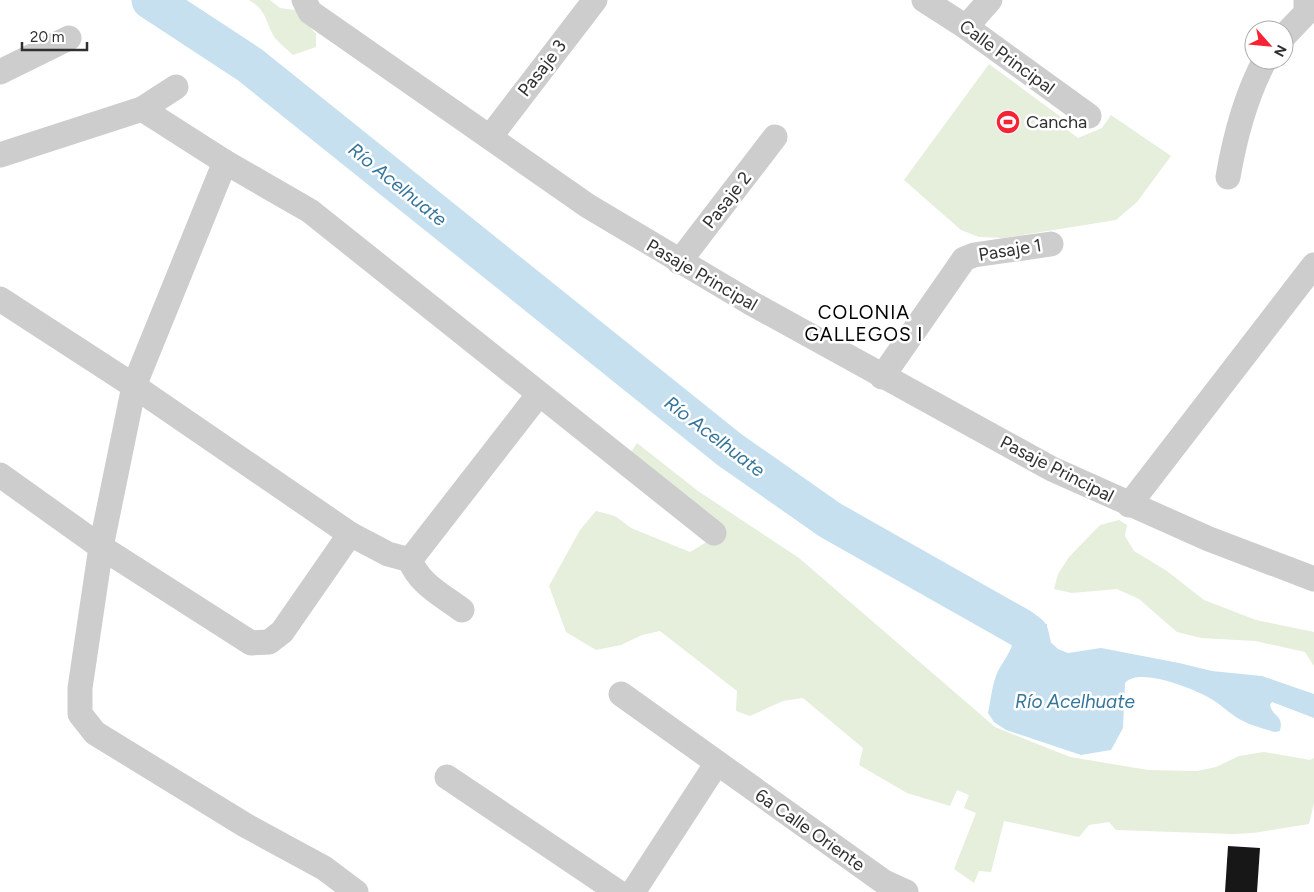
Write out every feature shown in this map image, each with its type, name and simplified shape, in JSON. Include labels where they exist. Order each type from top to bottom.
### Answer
[{"type":"street","name":"Pasaje Principal","points":[[304,0],[310,12],[588,206],[679,262],[882,377],[1052,469],[1129,505],[1214,541],[1314,579]]},
{"type":"street","name":"Pasaje 3","points":[[490,137],[595,0]]},
{"type":"street","name":"Calle Principal","points":[[924,0],[966,27],[1089,116]]},
{"type":"street","points":[[966,27],[990,0]]},
{"type":"street","points":[[1294,26],[1306,13],[1306,0]]},
{"type":"street","points":[[0,72],[69,38]]},
{"type":"street","points":[[1228,178],[1234,140],[1246,99],[1260,70]]},
{"type":"street","points":[[0,155],[142,109],[176,87]]},
{"type":"street","points":[[142,109],[225,162],[310,211],[714,533]]},
{"type":"street","name":"Pasaje 2","points":[[679,262],[775,137]]},
{"type":"street","points":[[225,162],[134,386],[101,547],[80,688],[80,714],[95,733],[245,825],[324,868],[344,888]]},
{"type":"street","name":"Pasaje 1","points":[[882,377],[964,259],[974,255],[1051,244]]},
{"type":"street","name":"Pasaje Principal","points":[[1129,505],[1314,265]]},
{"type":"street","points":[[0,299],[134,386],[350,534],[388,554],[410,560]]},
{"type":"street","points":[[410,560],[539,394]]},
{"type":"street","points":[[0,475],[101,547],[240,637],[257,644],[274,640],[282,632],[350,534]]},
{"type":"street","points":[[410,560],[414,571],[423,582],[462,610]]},
{"type":"street","name":"6a Calle Oriente","points":[[621,694],[716,764],[884,882],[906,892]]},
{"type":"street","points":[[633,892],[716,764]]},
{"type":"street","points":[[447,777],[618,892]]},
{"type":"green space","points":[[249,0],[270,0],[280,8],[295,10],[316,34],[316,47],[293,55],[275,38],[260,8]]},
{"type":"green space","points":[[989,64],[1061,117],[1062,126],[1078,138],[1102,128],[1111,115],[1171,156],[1137,202],[1116,220],[1004,238],[979,237],[961,230],[904,180]]},
{"type":"green space","points":[[637,443],[698,491],[799,558],[995,727],[1070,757],[1148,770],[1197,771],[1216,767],[1239,756],[1264,752],[1310,760],[1314,758],[1314,803],[1309,824],[1253,833],[1233,834],[1116,830],[1109,822],[1089,825],[1079,837],[1004,821],[991,872],[979,871],[974,883],[954,869],[976,813],[964,808],[969,795],[957,790],[950,806],[907,793],[859,765],[863,748],[803,698],[783,701],[750,716],[736,711],[737,691],[660,631],[642,635],[621,645],[596,650],[566,632],[549,586],[580,530],[596,511],[615,516],[631,528],[690,552],[705,543],[722,528],[631,452]]},
{"type":"green space","points":[[1119,520],[1127,525],[1125,536],[1134,551],[1167,571],[1204,600],[1256,620],[1314,632],[1314,666],[1305,652],[1255,641],[1201,638],[1177,632],[1139,599],[1117,589],[1072,593],[1054,589],[1058,574],[1069,557],[1100,525]]},
{"type":"water","name":"Río Acelhuate","points":[[996,613],[1047,624],[1047,639],[1058,649],[1068,653],[1101,648],[1212,671],[1262,676],[1314,694],[1314,718],[1272,702],[1270,705],[1271,709],[1281,722],[1280,731],[1275,732],[1245,722],[1213,700],[1182,686],[1155,678],[1132,678],[1125,683],[1123,728],[1111,750],[1081,755],[1006,730],[994,722],[988,713],[996,676],[1014,639]]},
{"type":"building","points":[[1228,846],[1260,848],[1257,892],[1225,892]]},
{"type":"waterway","name":"Río Acelhuate","points":[[151,0],[250,65],[730,450],[830,520],[1021,628],[1029,634],[1032,647]]},
{"type":"place","name":"Cancha","points":[[1008,122]]},
{"type":"district","name":"COLONIA GALLEGOS I","points":[[864,323]]}]
